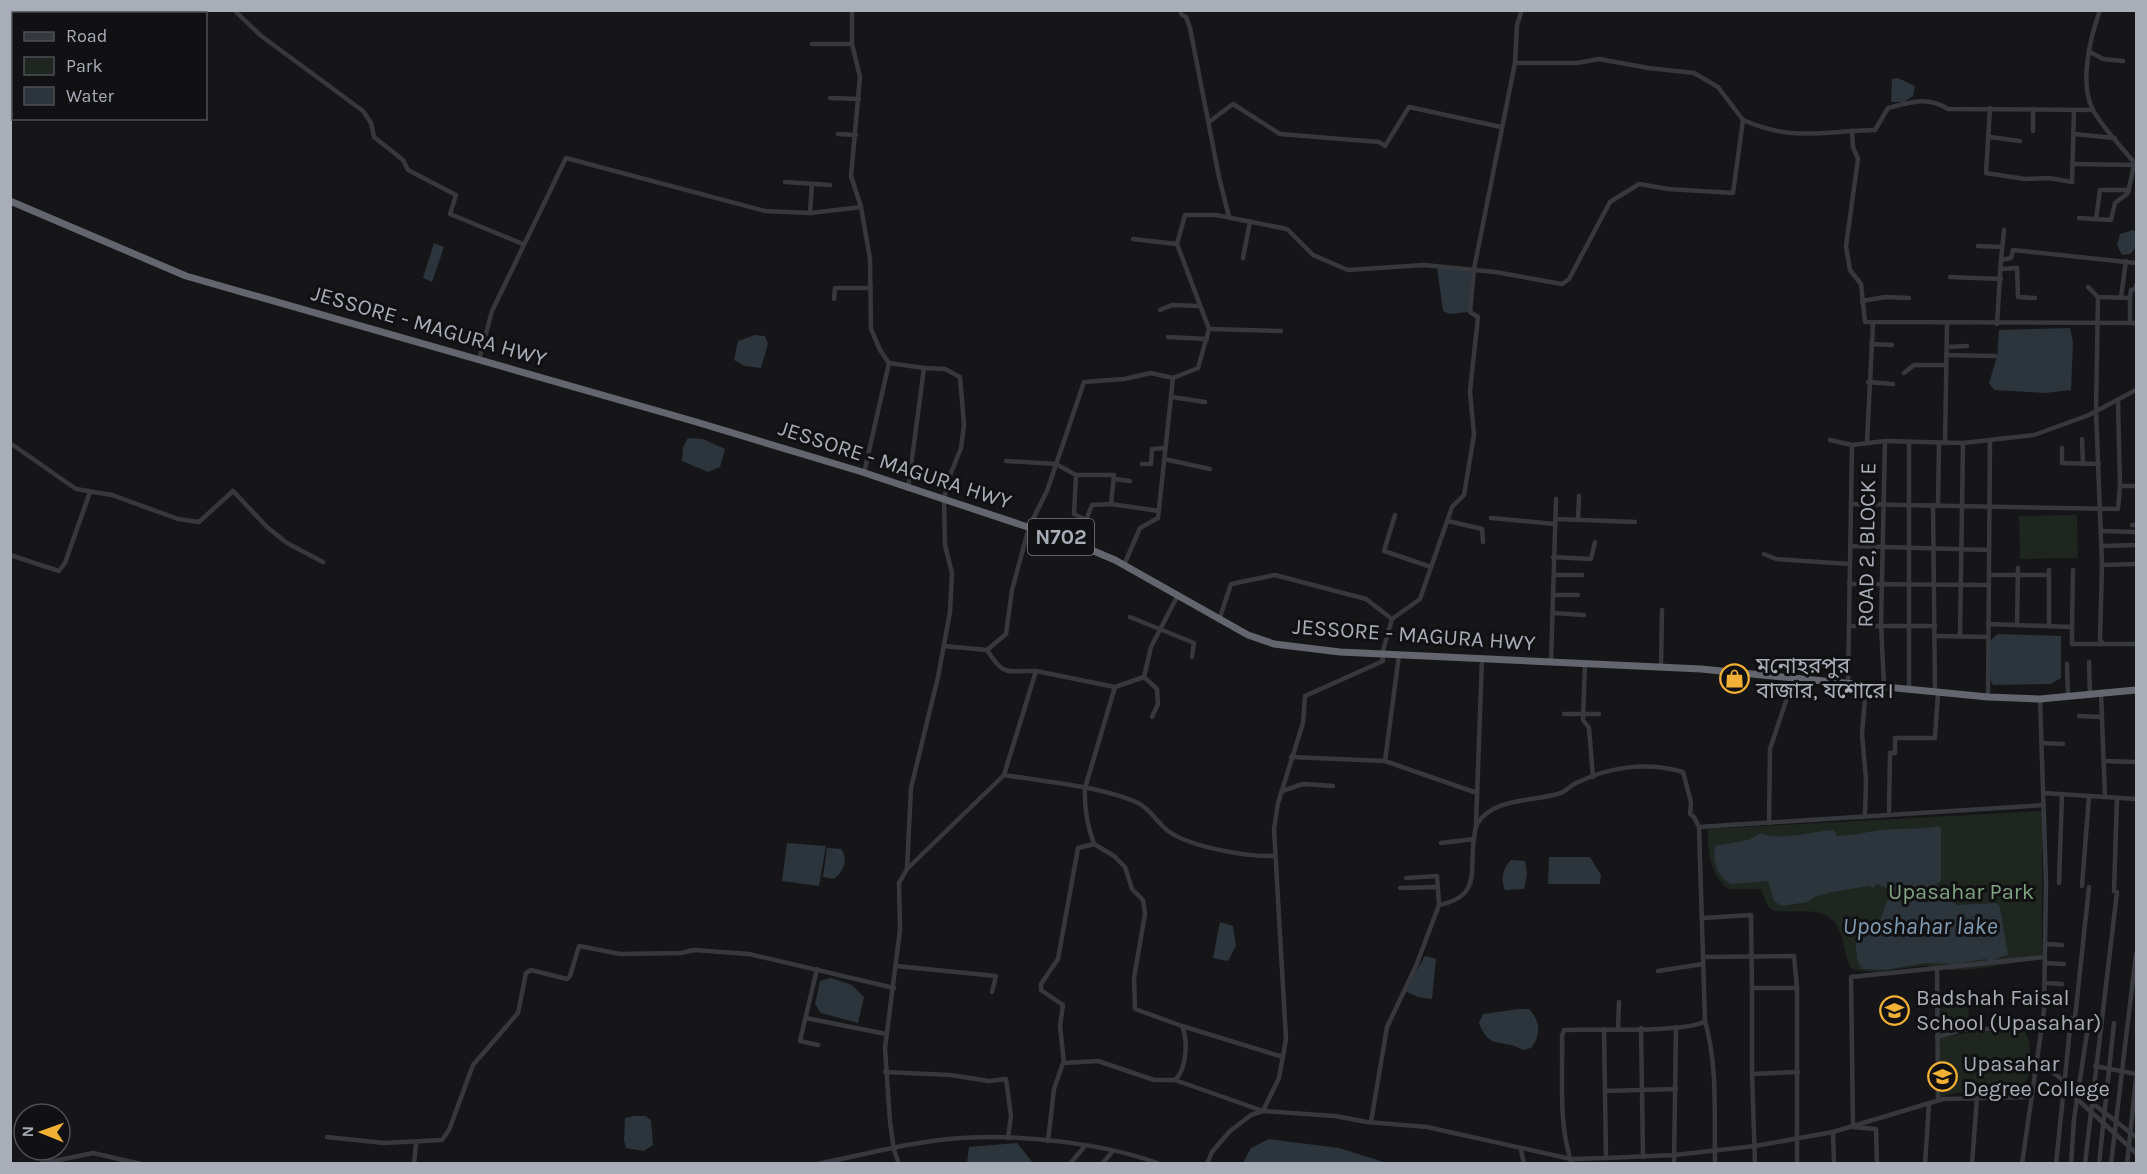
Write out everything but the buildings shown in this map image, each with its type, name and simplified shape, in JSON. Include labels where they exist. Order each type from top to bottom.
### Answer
[{"type":"highway","name":"JESSORE - MAGURA HWY","points":[[10,201],[186,276],[864,473],[1085,546],[1124,565],[1219,620],[1262,641],[1287,647],[1399,655],[1661,667],[1884,685],[1936,693],[1988,697],[2040,699],[2136,690]]},
{"type":"street","points":[[234,10],[260,35],[363,111],[374,137],[403,160],[408,170],[456,195],[450,214],[523,244]]},
{"type":"street","points":[[852,10],[852,44],[860,77],[851,176],[861,207],[871,288],[871,329],[880,350],[889,363],[945,369],[960,377],[964,425],[962,448],[947,483],[944,500],[945,545],[952,573],[950,612],[911,788],[906,869]]},
{"type":"street","points":[[1207,1164],[1212,1152],[1230,1131],[1251,1115],[1263,1111],[1279,1078],[1286,1039],[1274,829],[1291,757],[1303,723],[1305,696],[1383,662],[1382,654],[1392,619],[1420,599],[1452,507],[1464,495],[1474,435],[1470,391],[1478,317],[1470,312],[1474,269],[1515,63],[1517,25],[1522,10]]},
{"type":"street","points":[[2079,218],[2111,220],[2115,203],[2129,190],[2134,165],[2136,165],[2093,110],[2087,92],[2090,52],[2100,10]]},
{"type":"street","points":[[1181,14],[1186,17],[1190,28],[1229,217]]},
{"type":"street","points":[[812,44],[852,44]]},
{"type":"street","points":[[2090,52],[2103,58],[2123,61]]},
{"type":"street","points":[[1515,63],[1577,63],[1599,59],[1694,73],[1718,87],[1743,120],[1771,131],[1803,134],[1875,130],[1888,108],[1916,101],[1936,101],[1948,109],[2093,110]]},
{"type":"street","points":[[830,99],[859,99]]},
{"type":"street","points":[[1209,122],[1233,104],[1280,134],[1379,142],[1385,146],[1409,106],[1501,127]]},
{"type":"street","points":[[1990,108],[1986,173],[2072,182],[2074,110]]},
{"type":"street","points":[[2032,131],[2033,109]]},
{"type":"street","points":[[944,646],[987,650],[1006,634],[1014,578],[1029,527],[1047,491],[1084,382],[1124,379],[1151,373],[1173,378],[1198,368],[1209,329],[1177,244],[1185,215],[1229,217],[1287,229],[1313,255],[1347,270],[1424,265],[1474,269],[1562,284],[1569,279],[1610,202],[1639,184],[1668,189],[1733,193],[1743,120]]},
{"type":"street","points":[[1852,131],[1852,147],[1858,159],[1846,246],[1850,270],[1861,284],[1865,322],[2136,323]]},
{"type":"street","points":[[838,134],[856,135]]},
{"type":"street","points":[[2073,134],[2115,138]]},
{"type":"street","points":[[1990,137],[2020,141]]},
{"type":"street","points":[[479,360],[492,311],[566,158],[765,211],[810,213],[861,207]]},
{"type":"street","points":[[2073,164],[2134,165]]},
{"type":"street","points":[[786,182],[830,185]]},
{"type":"street","points":[[810,213],[812,183]]},
{"type":"street","points":[[2096,219],[2100,190],[2129,190]]},
{"type":"street","points":[[1243,258],[1250,221]]},
{"type":"street","points":[[1997,324],[2004,230]]},
{"type":"street","points":[[1133,240],[1177,244]]},
{"type":"street","points":[[1978,246],[2002,247]]},
{"type":"street","points":[[2001,261],[2011,258],[2013,250],[2136,263]]},
{"type":"street","points":[[2121,297],[2126,261]]},
{"type":"street","points":[[2001,269],[2017,268],[2018,297],[2035,298]]},
{"type":"street","points":[[1950,277],[2001,279]]},
{"type":"street","points":[[2130,323],[2131,290],[2136,289],[2136,285]]},
{"type":"street","points":[[2088,287],[2098,297],[2130,298]]},
{"type":"street","points":[[834,298],[835,288],[871,288]]},
{"type":"street","points":[[1862,301],[1885,297],[1909,298]]},
{"type":"street","points":[[2098,297],[2096,411],[2102,546],[2100,640],[2103,644]]},
{"type":"street","points":[[1160,310],[1172,305],[1200,306]]},
{"type":"street","points":[[1867,442],[1868,382],[1873,323]]},
{"type":"street","points":[[1945,443],[1947,324]]},
{"type":"street","points":[[1209,329],[1281,331]]},
{"type":"street","points":[[1168,337],[1206,339]]},
{"type":"street","points":[[1871,344],[1892,345]]},
{"type":"street","points":[[1947,347],[1967,346]]},
{"type":"street","points":[[1946,354],[1995,356]]},
{"type":"street","points":[[864,473],[889,363]]},
{"type":"street","points":[[1904,373],[1914,365],[1946,365]]},
{"type":"street","points":[[909,489],[924,368]]},
{"type":"street","points":[[1124,565],[1140,528],[1158,518],[1173,378]]},
{"type":"street","points":[[1868,382],[1893,384]]},
{"type":"street","points":[[1830,440],[1852,445],[1885,441],[1963,443],[2034,435],[2096,411],[2136,390]]},
{"type":"street","points":[[1172,397],[1204,402]]},
{"type":"street","points":[[1851,504],[2118,509],[2120,486],[2118,400]]},
{"type":"street","points":[[2082,439],[2083,464]]},
{"type":"street","points":[[1988,697],[1990,440]]},
{"type":"street","name":"ROAD 2, BLOCK E","points":[[1884,685],[1881,625],[1885,441]]},
{"type":"street","points":[[10,443],[76,489],[112,495],[178,519],[199,522],[233,491],[267,527],[287,543],[323,562]]},
{"type":"street","points":[[1909,443],[1909,689]]},
{"type":"street","points":[[1889,811],[1890,753],[1895,753],[1896,738],[1935,738],[1934,549],[1939,443]]},
{"type":"street","points":[[1960,636],[1963,443]]},
{"type":"street","points":[[1848,683],[1852,445]]},
{"type":"street","points":[[1142,464],[1151,464],[1152,449],[1166,448]]},
{"type":"street","points":[[2062,448],[2062,463],[2099,464]]},
{"type":"street","points":[[1164,459],[1210,469]]},
{"type":"street","points":[[1005,461],[1056,464],[1076,475],[1114,475],[1111,504]]},
{"type":"street","points":[[1076,475],[1074,514],[1086,520],[1092,505],[1111,504],[1159,511]]},
{"type":"street","points":[[1114,479],[1130,481]]},
{"type":"street","points":[[2120,486],[2136,486]]},
{"type":"street","points":[[10,555],[59,571],[65,563],[90,492]]},
{"type":"street","points":[[1578,520],[1579,496]]},
{"type":"street","points":[[1551,662],[1555,596],[1556,499]]},
{"type":"street","points":[[1395,515],[1384,551],[1431,567]]},
{"type":"street","points":[[1491,518],[1555,522],[1578,520],[1635,522]]},
{"type":"street","points":[[1448,521],[1482,530],[1483,542]]},
{"type":"street","points":[[2101,531],[2136,532]]},
{"type":"street","points":[[1554,557],[1591,559],[1595,542]]},
{"type":"street","points":[[2102,546],[2136,545]]},
{"type":"street","points":[[1850,546],[1989,550]]},
{"type":"street","points":[[1764,554],[1776,559],[1850,564]]},
{"type":"street","points":[[2102,565],[2136,564]]},
{"type":"street","points":[[2017,625],[2018,568]]},
{"type":"street","points":[[2073,570],[2072,644],[2136,644]]},
{"type":"street","points":[[1989,575],[2049,572],[2049,626]]},
{"type":"street","points":[[1219,620],[1232,584],[1275,575],[1366,599],[1392,619]]},
{"type":"street","points":[[1555,575],[1582,575]]},
{"type":"street","points":[[1849,584],[1882,582],[1989,585]]},
{"type":"street","points":[[1144,677],[1151,646],[1178,595]]},
{"type":"street","points":[[1555,596],[1578,595]]},
{"type":"street","points":[[1661,667],[1662,610]]},
{"type":"street","points":[[1554,613],[1584,615]]},
{"type":"street","points":[[1130,617],[1194,643],[1192,657]]},
{"type":"street","points":[[1988,624],[2072,627]]},
{"type":"street","points":[[1849,626],[1935,626]]},
{"type":"street","points":[[1935,636],[1988,637]]},
{"type":"street","points":[[987,650],[999,669],[1012,674],[1036,671],[1115,687],[1144,677]]},
{"type":"street","points":[[1385,761],[1399,655]]},
{"type":"street","points":[[1439,905],[1458,901],[1469,888],[1473,868],[1482,658]]},
{"type":"street","points":[[2089,662],[2090,694]]},
{"type":"street","points":[[1585,663],[1584,715],[1588,728],[1593,777]]},
{"type":"street","points":[[2067,664],[2068,696]]},
{"type":"street","points":[[899,1164],[894,1150],[885,1072],[886,1034],[894,988],[902,900],[899,883],[906,869],[1004,775],[1036,671]]},
{"type":"street","points":[[1144,677],[1157,689],[1158,704],[1152,717]]},
{"type":"street","points":[[1769,822],[1770,749],[1794,677]]},
{"type":"street","points":[[1865,816],[1866,780],[1862,734],[1866,685]]},
{"type":"street","points":[[1115,687],[1085,788],[1085,820],[1094,844],[1114,856],[1125,867],[1132,889],[1143,900],[1145,914],[1134,978],[1135,1009],[1283,1057]]},
{"type":"street","points":[[2101,693],[2105,797]]},
{"type":"street","points":[[2022,1164],[2042,1026],[2045,960],[2044,793],[2040,699]]},
{"type":"street","points":[[1563,714],[1599,714]]},
{"type":"street","points":[[2079,716],[2102,717]]},
{"type":"street","points":[[2042,742],[2063,744]]},
{"type":"street","points":[[1291,757],[1385,761],[1477,792]]},
{"type":"street","points":[[2104,762],[2136,762]]},
{"type":"street","points":[[1476,825],[1492,809],[1562,793],[1574,784],[1612,770],[1644,765],[1683,772],[1691,802],[1690,814],[1699,827],[1705,1021],[1711,1057],[1714,1164]]},
{"type":"street","points":[[1004,775],[1100,790],[1137,802],[1152,813],[1168,831],[1192,841],[1252,856],[1274,855]]},
{"type":"street","points":[[1282,791],[1303,784],[1334,786]]},
{"type":"street","points":[[2044,793],[2136,799]]},
{"type":"street","points":[[2059,883],[2062,794]]},
{"type":"street","points":[[2082,886],[2089,796]]},
{"type":"street","points":[[2085,1164],[2116,891],[2117,798]]},
{"type":"street","points":[[1699,827],[2044,805]]},
{"type":"street","points":[[1441,843],[1474,839]]},
{"type":"street","points":[[1048,1141],[1054,1089],[1064,1063],[1060,1026],[1063,1005],[1041,990],[1041,984],[1058,959],[1078,848],[1094,844]]},
{"type":"street","points":[[1371,1122],[1387,1027],[1416,966],[1439,905],[1437,876],[1406,878]]},
{"type":"street","points":[[1400,888],[1438,887]]},
{"type":"street","points":[[2056,1164],[2089,887]]},
{"type":"street","points":[[1702,918],[1750,915],[1755,1164]]},
{"type":"street","points":[[2045,944],[2062,945]]},
{"type":"street","points":[[327,1137],[384,1143],[442,1140],[449,1130],[473,1065],[518,1013],[526,973],[531,969],[567,979],[579,946],[620,954],[656,954],[665,951],[681,953],[694,950],[748,954],[894,988]]},
{"type":"street","points":[[2111,1164],[2136,954]]},
{"type":"street","points":[[1704,957],[1795,956],[1798,1072],[1797,1164]]},
{"type":"street","points":[[1853,1127],[1851,977],[2045,960],[2064,964]]},
{"type":"street","points":[[1658,971],[1703,964]]},
{"type":"street","points":[[896,966],[996,976],[992,992]]},
{"type":"street","points":[[1937,968],[1938,1100]]},
{"type":"street","points":[[817,969],[800,1041],[818,1045]]},
{"type":"street","points":[[2044,983],[2062,984]]},
{"type":"street","points":[[1752,988],[1797,988]]},
{"type":"street","points":[[1618,1029],[1619,1002]]},
{"type":"street","points":[[806,1018],[886,1034]]},
{"type":"street","points":[[2071,1164],[2089,1020]]},
{"type":"street","points":[[1572,1161],[1565,1124],[1562,1036],[1564,1030],[1676,1027],[1700,1024],[1705,1021]]},
{"type":"street","points":[[2099,1164],[2114,1023]]},
{"type":"street","points":[[1175,1080],[1179,1076],[1185,1054],[1186,1036],[1182,1026]]},
{"type":"street","points":[[1936,1036],[1962,1030],[2042,1026]]},
{"type":"street","points":[[1674,1164],[1676,1027]]},
{"type":"street","points":[[1641,1028],[1642,1157]]},
{"type":"street","points":[[1604,1029],[1606,1158]]},
{"type":"street","points":[[2037,1060],[2136,1137]]},
{"type":"street","points":[[1064,1063],[1098,1061],[1154,1080],[1175,1080],[1263,1111],[1335,1116],[1427,1127],[1572,1161],[1674,1155],[1755,1146],[1853,1127],[1938,1100],[2032,1097]]},
{"type":"street","points":[[2095,1066],[2136,1074]]},
{"type":"street","points":[[885,1072],[950,1075],[989,1081],[1006,1079],[1011,1116],[1008,1138]]},
{"type":"street","points":[[1752,1074],[1798,1072]]},
{"type":"street","points":[[2127,1164],[2136,1080]]},
{"type":"street","points":[[2064,1088],[2136,1153]]},
{"type":"street","points":[[1605,1091],[1676,1089]]},
{"type":"street","points":[[1972,1164],[1977,1098]]},
{"type":"street","points":[[1925,1164],[1929,1103]]},
{"type":"street","points":[[1853,1127],[1876,1129],[1878,1164]]},
{"type":"street","points":[[1833,1132],[1834,1164]]},
{"type":"street","points":[[816,1164],[960,1138],[1048,1141],[1112,1152],[1160,1164]]},
{"type":"street","points":[[414,1164],[416,1143]]},
{"type":"street","points":[[1070,1164],[1084,1147]]},
{"type":"street","points":[[1521,1150],[1524,1164]]},
{"type":"street","points":[[1102,1164],[1112,1152]]},
{"type":"street","points":[[40,1164],[93,1153],[141,1164]]},
{"type":"street","points":[[1633,1157],[1633,1164]]},
{"type":"green space","points":[[2077,515],[2078,558],[2020,559],[2019,516]]},
{"type":"green space","name":"Upasahar Park","points":[[2042,811],[2042,958],[1976,969],[1950,970],[1926,966],[1878,971],[1852,969],[1839,929],[1830,918],[1814,912],[1772,909],[1768,906],[1761,889],[1729,889],[1714,869],[1708,845],[1708,829]]},
{"type":"green space","points":[[1946,991],[1953,991],[1954,994],[1968,992],[1969,1028],[1938,1033],[1937,999],[1946,999]]},
{"type":"green space","points":[[1978,1031],[2024,1031],[2029,1042],[2030,1063],[2028,1076],[2023,1085],[2006,1093],[1963,1092],[1940,1097],[1938,1038]]},
{"type":"water","points":[[1898,78],[1915,86],[1913,96],[1904,102],[1891,102],[1892,79]]},
{"type":"water","points":[[2133,230],[2137,238],[2136,246],[2130,254],[2122,255],[2117,245],[2120,234]]},
{"type":"water","points":[[434,243],[444,247],[432,282],[423,278]]},
{"type":"water","points":[[1437,267],[1472,272],[1468,312],[1450,314],[1443,311]]},
{"type":"water","points":[[2070,328],[2073,342],[2071,390],[2045,393],[1994,390],[1989,383],[1997,357],[1999,330]]},
{"type":"water","points":[[755,335],[765,336],[768,344],[761,368],[745,366],[734,360],[738,341]]},
{"type":"water","points":[[688,438],[703,439],[725,449],[720,467],[708,472],[682,461],[683,447]]},
{"type":"water","points":[[1998,634],[2061,636],[2061,678],[2051,684],[1993,685],[1987,657],[1990,643]]},
{"type":"water","name":"Uposhahar lake","points":[[1938,826],[1941,828],[1941,881],[1936,884],[1942,889],[1944,897],[1957,905],[1997,903],[2000,908],[2008,955],[1990,961],[1985,959],[1956,964],[1925,963],[1886,970],[1862,969],[1857,959],[1855,935],[1873,929],[1880,921],[1891,890],[1877,884],[1873,888],[1869,886],[1832,892],[1814,897],[1808,902],[1781,906],[1774,901],[1768,881],[1731,884],[1722,877],[1714,857],[1715,846],[1748,840],[1761,833],[1786,836],[1834,830],[1837,836],[1843,836],[1882,830]]},
{"type":"water","points":[[787,843],[826,846],[819,886],[782,881]]},
{"type":"water","points":[[827,848],[841,849],[845,857],[840,873],[834,879],[823,877]]},
{"type":"water","points":[[1549,857],[1590,857],[1601,875],[1600,884],[1548,884]]},
{"type":"water","points":[[1511,860],[1525,861],[1527,874],[1524,889],[1505,890],[1503,874]]},
{"type":"water","points":[[1220,922],[1233,926],[1236,946],[1228,961],[1213,958]]},
{"type":"water","points":[[1425,956],[1436,959],[1432,999],[1418,997],[1405,991]]},
{"type":"water","points":[[831,978],[852,985],[864,997],[858,1023],[821,1013],[815,1004],[820,981]]},
{"type":"water","points":[[1529,1009],[1536,1018],[1538,1033],[1531,1048],[1523,1050],[1492,1041],[1483,1032],[1479,1023],[1483,1014]]},
{"type":"water","points":[[645,1116],[651,1120],[653,1145],[644,1151],[626,1148],[625,1118]]},
{"type":"water","points":[[1269,1139],[1339,1148],[1387,1163],[1243,1163],[1251,1148]]},
{"type":"water","points":[[1017,1143],[1033,1163],[967,1163],[969,1147]]},
{"type":"place","name":"ম‌ন‌োহরপুর বাজার, যশ‌োরে।","points":[[1735,679]]},
{"type":"place","name":"Badshah Faisal School (Upasahar)","points":[[1895,1011]]},
{"type":"place","name":"Upasahar Degree College","points":[[1942,1077]]}]
